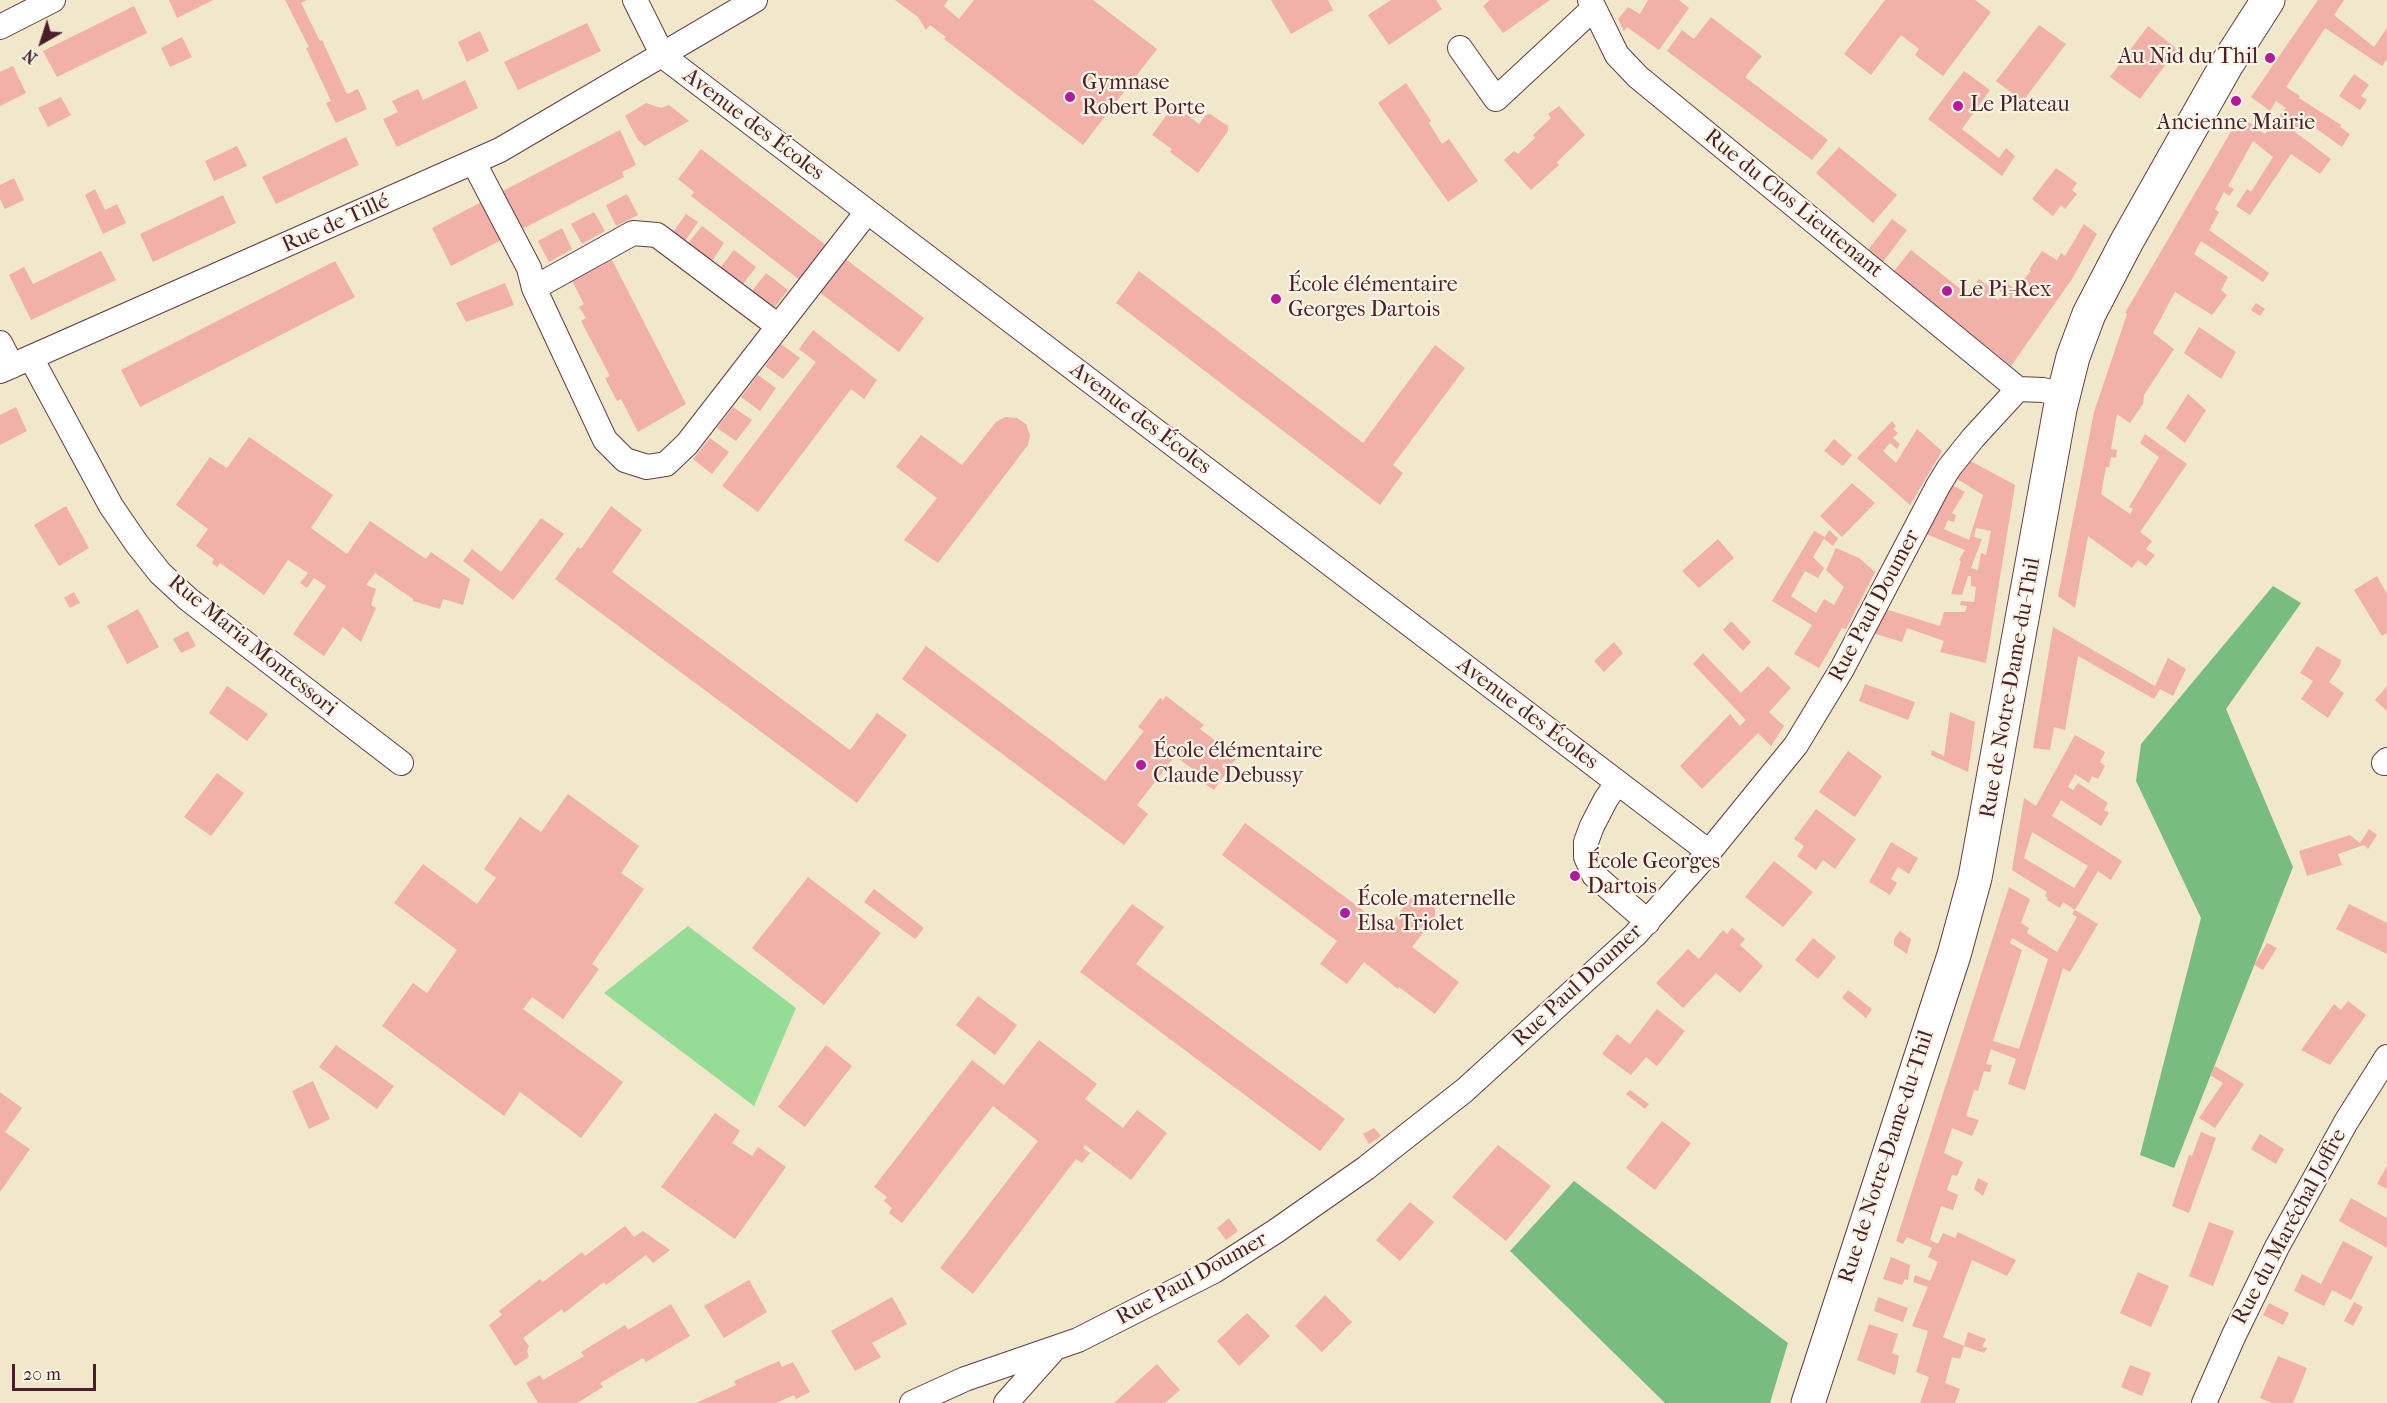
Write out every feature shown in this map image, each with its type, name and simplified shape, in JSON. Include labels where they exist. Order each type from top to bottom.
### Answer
[{"type":"main road","name":"Rue de Notre-Dame-du-Thil","points":[[1808,1403],[1954,955],[1975,878],[2063,395],[2081,336],[2107,277],[2222,72],[2268,0]]},
{"type":"street","points":[[0,27],[53,0]]},
{"type":"street","points":[[635,0],[663,56]]},
{"type":"street","name":"Rue de Tillé","points":[[14,365],[474,163],[529,135],[755,0]]},
{"type":"street","points":[[1461,48],[1496,99],[1592,4]]},
{"type":"street","name":"Rue du Clos Lieutenant","points":[[1592,4],[1617,55],[1638,77],[2018,389]]},
{"type":"street","name":"Avenue des Écoles","points":[[663,56],[1709,852]]},
{"type":"street","points":[[474,163],[529,268],[534,288],[606,440],[625,460],[647,467],[666,464],[687,444],[867,212]]},
{"type":"street","points":[[534,288],[633,233],[657,235],[778,326]]},
{"type":"street","name":"Rue Maria Montessori","points":[[0,343],[137,544],[160,573],[188,598],[401,763]]},
{"type":"street","points":[[2018,389],[2036,389],[2063,395]]},
{"type":"street","name":"Rue Paul Doumer","points":[[912,1403],[980,1373],[1054,1349],[1145,1308],[1224,1265],[1366,1168],[1465,1090],[1616,954],[1648,922],[1709,852],[1796,745],[1842,669],[1949,468],[2018,389]]},
{"type":"street","name":"Avenue des Écoles","points":[[1617,783],[1592,826],[1586,842],[1586,857],[1594,876],[1648,922]]},
{"type":"street","name":"Rue du Maréchal Joffre","points":[[2204,1403],[2243,1315],[2277,1247],[2346,1122],[2387,1057]]},
{"type":"street","points":[[1006,1403],[1054,1349]]},
{"type":"green space","points":[[2273,586],[2301,603],[2226,709],[2293,867],[2174,1168],[2140,1155],[2201,918],[2136,781],[2141,744]]},
{"type":"green space","points":[[688,926],[796,1008],[754,1106],[604,993]]},
{"type":"green space","points":[[1574,1181],[1788,1343],[1770,1403],[1665,1403],[1510,1251]]},
{"type":"building","points":[[169,0],[213,0],[177,18]]},
{"type":"building","points":[[285,0],[307,0],[301,3],[320,41],[322,40],[347,94],[358,89],[367,109],[336,123],[326,103],[331,101],[306,48],[309,47]]},
{"type":"building","name":"Gymnase Robert Porte","points":[[895,0],[948,0],[944,6],[959,19],[974,0],[1093,0],[1157,49],[1083,145],[944,39],[946,37],[930,25],[926,30],[918,17]]},
{"type":"building","points":[[1271,0],[1328,0],[1333,10],[1291,34]]},
{"type":"building","points":[[1391,0],[1436,0],[1442,9],[1389,45],[1368,15]]},
{"type":"building","points":[[1490,0],[1550,0],[1503,33],[1483,6]]},
{"type":"building","points":[[1648,0],[1679,0],[1689,8],[1659,50],[1627,27],[1624,31],[1618,19],[1628,7],[1640,14]]},
{"type":"building","points":[[1885,0],[1975,0],[1991,12],[1943,76],[1915,55],[1919,49],[1901,35],[1871,75],[1844,54]]},
{"type":"building","points":[[2318,0],[2344,0],[2334,15],[2374,47],[2387,28],[2387,59],[2382,66],[2325,28],[2286,87],[2341,125],[2340,127],[2350,134],[2342,147],[2304,120],[2295,132],[2331,159],[2320,174],[2291,154],[2250,215],[2236,206],[2247,189],[2251,192],[2273,157],[2253,141],[2228,186],[2234,189],[2229,196],[2224,192],[2215,209],[2219,212],[2209,230],[2269,273],[2263,282],[2201,241],[2194,254],[2228,277],[2221,290],[2227,295],[2212,315],[2175,292],[2153,333],[2174,349],[2144,395],[2143,404],[2130,423],[2117,414],[2111,449],[2117,450],[2116,458],[2111,457],[2109,467],[2106,467],[2101,494],[2130,514],[2133,509],[2129,507],[2159,457],[2140,443],[2145,434],[2187,464],[2140,532],[2152,541],[2146,549],[2155,555],[2146,566],[2138,560],[2132,568],[2088,536],[2075,608],[2058,596],[2094,412],[2127,314],[2125,313],[2240,116],[2265,134],[2286,108],[2276,101],[2270,111],[2251,97]]},
{"type":"building","points":[[134,6],[147,33],[57,77],[43,51]]},
{"type":"building","points":[[1711,17],[1762,56],[1745,77],[1828,140],[1812,160],[1667,51],[1682,30],[1694,39]]},
{"type":"building","points":[[587,23],[601,51],[518,90],[504,62]]},
{"type":"building","points":[[2039,25],[2066,44],[2023,101],[1996,81]]},
{"type":"building","points":[[2148,26],[2177,49],[2140,99],[2110,77]]},
{"type":"building","points":[[480,31],[489,51],[467,62],[458,42]]},
{"type":"building","points":[[182,37],[192,57],[170,67],[161,48]]},
{"type":"building","points":[[13,66],[26,93],[0,106],[0,72]]},
{"type":"building","points":[[1964,71],[1990,90],[1962,129],[1999,158],[2006,148],[2015,156],[2002,176],[1928,119]]},
{"type":"building","points":[[2354,74],[2369,85],[2361,96],[2367,100],[2360,110],[2339,96]]},
{"type":"building","points":[[465,80],[478,108],[397,147],[383,119],[398,112],[392,101],[418,89],[423,100]]},
{"type":"building","points":[[1406,83],[1431,121],[1429,123],[1442,144],[1449,139],[1478,181],[1448,202],[1378,103]]},
{"type":"building","points":[[61,97],[71,115],[48,127],[38,108]]},
{"type":"building","points":[[646,103],[661,108],[669,105],[689,121],[645,146],[638,140],[625,116]]},
{"type":"building","points":[[1174,105],[1199,124],[1206,115],[1210,114],[1228,126],[1228,131],[1198,173],[1170,152],[1172,149],[1152,135]]},
{"type":"building","points":[[1559,106],[1585,135],[1557,162],[1559,165],[1531,190],[1504,160],[1514,151],[1518,154],[1535,138],[1533,135],[1551,118],[1548,114]]},
{"type":"building","points":[[620,130],[636,165],[622,172],[624,177],[522,229],[503,191]]},
{"type":"building","points":[[346,137],[359,165],[276,204],[262,177]]},
{"type":"building","points":[[237,146],[247,166],[214,181],[205,161]]},
{"type":"building","points":[[1839,147],[1897,195],[1873,223],[1816,173]]},
{"type":"building","points":[[701,149],[827,246],[801,281],[691,196],[694,192],[678,179]]},
{"type":"building","points":[[2056,168],[2077,183],[2072,190],[2077,194],[2065,209],[2061,205],[2053,216],[2032,199]]},
{"type":"building","points":[[14,178],[24,200],[5,209],[0,199],[0,185]]},
{"type":"building","points":[[95,189],[105,210],[117,204],[126,223],[103,234],[85,195]]},
{"type":"building","points":[[627,194],[638,215],[616,226],[606,205]]},
{"type":"building","points":[[223,195],[236,223],[153,262],[140,234]]},
{"type":"building","points":[[485,200],[505,238],[451,266],[432,228]]},
{"type":"building","points":[[594,212],[605,231],[582,244],[571,224]]},
{"type":"building","points":[[686,214],[698,222],[685,241],[673,232]]},
{"type":"building","points":[[1892,219],[1907,230],[1883,262],[1868,250]]},
{"type":"building","points":[[2084,224],[2097,234],[2072,279],[2011,366],[1894,271],[1911,250],[1967,294],[1979,279],[1993,290],[1991,294],[1998,300],[2003,294],[1999,291],[2003,285],[2006,287],[2008,284],[2022,295],[2031,288],[2023,280],[2042,251],[2057,260],[2061,253],[2065,256]]},
{"type":"building","points":[[702,226],[724,243],[712,261],[688,243]]},
{"type":"building","points":[[562,228],[572,249],[549,262],[538,241]]},
{"type":"building","points":[[734,250],[756,267],[743,284],[720,268]]},
{"type":"building","points":[[101,251],[116,280],[31,320],[9,275],[24,267],[33,284]]},
{"type":"building","points":[[844,258],[924,318],[899,352],[819,292]]},
{"type":"building","points":[[612,260],[686,404],[638,432],[621,399],[617,401],[605,378],[610,376],[581,321],[586,318],[579,307],[584,304],[572,281]]},
{"type":"building","points":[[335,261],[355,297],[140,407],[121,370]]},
{"type":"building","points":[[1139,271],[1363,443],[1435,345],[1465,368],[1393,465],[1403,473],[1380,505],[1116,303]]},
{"type":"building","points":[[766,273],[788,290],[774,308],[752,291]]},
{"type":"building","points":[[505,283],[514,305],[466,322],[456,303]]},
{"type":"building","points":[[2256,303],[2265,309],[2260,316],[2251,310]]},
{"type":"building","points":[[2199,327],[2236,352],[2221,379],[2184,353]]},
{"type":"building","points":[[813,330],[877,380],[864,399],[851,389],[758,512],[722,486],[816,362],[799,349]]},
{"type":"building","points":[[781,344],[800,358],[783,379],[765,366]]},
{"type":"building","points":[[758,375],[776,388],[760,411],[741,397]]},
{"type":"building","points":[[2188,394],[2206,410],[2185,443],[2166,428]]},
{"type":"building","points":[[16,407],[27,431],[0,445],[0,415]]},
{"type":"building","points":[[733,407],[752,420],[736,441],[717,428]]},
{"type":"building","points":[[1005,417],[1017,418],[1026,424],[1030,435],[1028,445],[938,563],[904,540],[937,498],[896,467],[921,435],[962,465],[996,422]]},
{"type":"building","points":[[1892,421],[1896,426],[1893,429],[1898,433],[1893,438],[1900,444],[1897,449],[1890,443],[1883,451],[1896,463],[1917,429],[1942,451],[1910,505],[1857,458]]},
{"type":"building","points":[[249,437],[333,495],[311,528],[347,554],[370,521],[426,559],[431,552],[470,579],[463,605],[443,599],[440,609],[413,601],[375,573],[366,585],[376,589],[371,605],[376,608],[361,642],[343,627],[324,656],[293,634],[326,586],[314,578],[307,588],[300,583],[308,573],[288,560],[264,595],[220,563],[217,567],[212,563],[214,559],[196,546],[208,529],[176,505],[210,457],[227,468]]},
{"type":"building","points":[[710,438],[729,452],[712,474],[693,459]]},
{"type":"building","points":[[1834,439],[1852,455],[1843,466],[1824,451]]},
{"type":"building","points":[[1965,458],[2015,485],[1986,663],[1940,652],[1944,641],[1907,628],[1902,642],[1873,633],[1885,609],[1940,626],[1944,612],[1965,612],[1967,606],[1960,605],[1961,601],[1974,602],[1976,587],[1971,586],[1971,576],[1968,576],[1962,595],[1951,594],[1961,561],[1959,560],[1965,550],[1924,533],[1940,509],[1937,507],[1950,484],[1965,492],[1952,513],[1956,515],[1954,522],[1948,520],[1944,529],[1969,540],[1983,495],[1954,477]],"holes":[[[1976,528],[1991,531],[1986,555],[1981,553],[1978,570],[1971,568],[1982,539],[1974,537]]]},
{"type":"building","points":[[1852,483],[1875,503],[1842,537],[1820,516]]},
{"type":"building","points":[[66,506],[89,548],[59,566],[34,525]]},
{"type":"building","points":[[611,506],[642,530],[612,572],[850,750],[877,713],[907,735],[857,803],[555,579],[578,547],[581,549]]},
{"type":"building","points":[[541,518],[564,534],[513,600],[463,561],[472,549],[501,572]]},
{"type":"building","points":[[1829,530],[1838,538],[1833,546],[1824,539]]},
{"type":"building","points":[[1814,531],[1825,537],[1813,557],[1824,568],[1818,578],[1805,571],[1791,596],[1816,613],[1824,599],[1834,605],[1844,587],[1826,570],[1836,548],[1859,558],[1875,572],[1846,629],[1842,628],[1819,668],[1794,654],[1812,625],[1772,601]]},
{"type":"building","points":[[1718,539],[1734,558],[1699,588],[1682,571]]},
{"type":"building","points":[[2377,576],[2387,594],[2387,633],[2382,636],[2354,590]]},
{"type":"building","points":[[74,592],[80,603],[70,608],[64,598]]},
{"type":"building","points":[[138,609],[159,647],[127,664],[107,626]]},
{"type":"building","points":[[1731,621],[1751,642],[1743,651],[1723,630]]},
{"type":"building","points":[[2053,627],[2155,686],[2168,658],[2186,669],[2173,696],[2160,689],[2154,699],[2078,656],[2065,730],[2054,727],[2050,750],[2033,748]]},
{"type":"building","points":[[188,631],[196,646],[181,653],[173,639]]},
{"type":"building","points":[[1614,642],[1623,653],[1604,672],[1594,661]]},
{"type":"building","points":[[926,646],[1105,781],[1144,731],[1138,727],[1160,698],[1163,700],[1166,696],[1204,725],[1200,729],[1237,757],[1214,790],[1198,779],[1201,775],[1175,756],[1137,805],[1148,814],[1124,845],[902,679]]},
{"type":"building","points":[[2317,646],[2341,660],[2329,682],[2344,693],[2328,718],[2301,699],[2313,681],[2300,673]]},
{"type":"building","points":[[1703,653],[1741,693],[1768,666],[1791,688],[1769,712],[1784,726],[1771,746],[1758,733],[1702,789],[1680,766],[1730,714],[1740,726],[1746,720],[1693,664]]},
{"type":"building","points":[[1865,684],[1915,702],[1908,720],[1859,701]]},
{"type":"building","points":[[227,686],[268,714],[247,741],[209,713]]},
{"type":"building","points":[[2387,686],[2387,711],[2375,700]]},
{"type":"building","points":[[1950,712],[1975,722],[1968,772],[1931,755],[1932,750],[1944,756]]},
{"type":"building","points":[[2075,735],[2105,752],[2100,762],[2105,766],[2098,779],[2092,776],[2089,783],[2075,774],[2068,787],[2073,790],[2078,783],[2108,803],[2104,810],[2109,813],[2101,826],[2061,800],[2052,816],[2122,861],[2111,880],[2098,871],[2075,910],[2063,902],[2060,908],[2047,900],[2045,896],[2047,892],[2012,870],[2024,798],[2036,806]],"holes":[[[2032,832],[2088,866],[2074,888],[2024,858]]]},
{"type":"building","points":[[1848,751],[1882,776],[1855,817],[1819,792]]},
{"type":"building","points":[[217,773],[244,793],[211,836],[184,817]]},
{"type":"building","points":[[568,794],[639,846],[621,873],[644,889],[592,964],[599,969],[563,1019],[532,997],[523,1009],[623,1082],[581,1138],[520,1092],[504,1116],[382,1026],[413,983],[427,993],[457,950],[394,903],[423,864],[477,904],[496,878],[484,869],[520,817],[541,832]]},
{"type":"building","points":[[1816,809],[1856,839],[1835,869],[1823,860],[1816,870],[1797,856],[1804,846],[1794,839]]},
{"type":"building","points":[[1245,823],[1387,928],[1412,897],[1421,896],[1431,900],[1435,909],[1435,917],[1412,947],[1459,982],[1435,1014],[1364,962],[1347,984],[1320,964],[1337,941],[1222,855]]},
{"type":"building","points":[[2369,829],[2377,835],[2368,849],[2364,845],[2338,854],[2342,865],[2307,876],[2299,851],[2350,835],[2360,843]]},
{"type":"building","points":[[1891,842],[1918,858],[1909,874],[1898,867],[1891,879],[1897,883],[1890,895],[1869,882]]},
{"type":"building","points":[[1774,861],[1813,892],[1783,927],[1745,897]]},
{"type":"building","points":[[808,877],[881,933],[824,1005],[752,948]]},
{"type":"building","points":[[2009,887],[2030,899],[2021,923],[2029,928],[2027,933],[2057,952],[2077,917],[2072,914],[2075,910],[2098,924],[2070,972],[2063,968],[2025,1090],[2008,1084],[2016,1059],[1991,1049],[1986,1064],[1992,1065],[1990,1072],[1984,1071],[1978,1091],[1974,1090],[1966,1116],[1979,1120],[1972,1136],[1952,1128],[1944,1153],[1963,1162],[1957,1176],[1952,1175],[1947,1190],[1958,1195],[1953,1210],[1941,1206],[1930,1240],[1938,1244],[1943,1233],[1955,1238],[1958,1232],[2016,1260],[2007,1276],[1972,1260],[1943,1337],[1964,1346],[1960,1359],[1952,1357],[1945,1383],[1960,1389],[1955,1403],[1920,1403],[1929,1377],[1916,1372],[1928,1331],[1912,1326],[1928,1287],[1913,1282],[1915,1275],[1930,1281],[1938,1262],[1928,1257],[1932,1248],[1907,1237],[1903,1244],[1896,1241]],"holes":[[[2012,938],[2048,959],[2019,1049],[1993,1041],[2022,950],[2010,943]]]},
{"type":"building","points":[[874,889],[924,928],[915,939],[864,902]]},
{"type":"building","points":[[1132,904],[1164,927],[1136,964],[1345,1119],[1320,1151],[1080,972]]},
{"type":"building","points":[[2349,904],[2387,923],[2387,954],[2336,929]]},
{"type":"building","points":[[1732,928],[1745,939],[1740,945],[1763,966],[1740,993],[1716,973],[1683,1008],[1656,983],[1688,949],[1699,959],[1723,930],[1727,934]]},
{"type":"building","points":[[1900,931],[1911,939],[1907,954],[1894,945],[1894,939]]},
{"type":"building","points":[[1813,938],[1836,957],[1818,979],[1795,960]]},
{"type":"building","points":[[2267,943],[2277,948],[2263,970],[2254,965]]},
{"type":"building","points":[[1848,990],[1872,1009],[1866,1018],[1842,998]]},
{"type":"building","points":[[978,996],[1017,1025],[995,1055],[956,1025]]},
{"type":"building","points":[[2348,1001],[2366,1015],[2330,1065],[2301,1050],[2334,1004],[2341,1010]]},
{"type":"building","points":[[1657,1009],[1685,1031],[1657,1066],[1646,1057],[1631,1075],[1602,1054],[1617,1034],[1630,1044]]},
{"type":"building","points":[[1039,1040],[1097,1084],[1085,1099],[1123,1128],[1137,1110],[1167,1133],[1131,1180],[1085,1145],[1083,1148],[1090,1153],[1082,1163],[1076,1159],[973,1294],[940,1268],[1038,1141],[993,1106],[902,1223],[889,1213],[892,1208],[884,1201],[887,1197],[874,1187],[972,1060],[1004,1085]]},
{"type":"building","points":[[336,1045],[394,1086],[377,1109],[319,1067]]},
{"type":"building","points":[[826,1045],[852,1066],[805,1127],[778,1107]]},
{"type":"building","points":[[2215,1066],[2244,1084],[2215,1128],[2199,1118],[2223,1083],[2210,1075]]},
{"type":"building","points":[[313,1081],[330,1119],[309,1129],[292,1091]]},
{"type":"building","points":[[1630,1090],[1649,1104],[1645,1109],[1626,1094]]},
{"type":"building","points":[[0,1092],[22,1108],[5,1132],[30,1149],[0,1192]]},
{"type":"building","points":[[715,1113],[740,1131],[732,1143],[752,1156],[758,1147],[786,1167],[735,1239],[661,1187]]},
{"type":"building","points":[[1662,1121],[1691,1143],[1655,1190],[1626,1168]]},
{"type":"building","points":[[1374,1128],[1381,1136],[1369,1144],[1363,1134]]},
{"type":"building","points":[[2201,1132],[2216,1138],[2189,1213],[2172,1206],[2189,1155],[2192,1156]]},
{"type":"building","points":[[2260,1134],[2284,1149],[2276,1164],[2251,1149]]},
{"type":"building","points":[[1498,1145],[1551,1186],[1506,1241],[1452,1197]]},
{"type":"building","points":[[2387,1166],[2387,1189],[2377,1184]]},
{"type":"building","points":[[1978,1178],[1988,1183],[1983,1196],[1974,1189]]},
{"type":"building","points":[[2351,1198],[2387,1218],[2387,1248],[2339,1221]]},
{"type":"building","points":[[1410,1202],[1434,1222],[1400,1261],[1376,1240]]},
{"type":"building","points":[[1229,1218],[1238,1231],[1226,1240],[1217,1228]]},
{"type":"building","points":[[2209,1222],[2234,1231],[2213,1286],[2189,1276]]},
{"type":"building","points":[[625,1226],[634,1237],[643,1231],[670,1250],[653,1263],[646,1255],[606,1285],[604,1282],[564,1313],[562,1309],[523,1338],[529,1346],[527,1351],[529,1357],[515,1366],[489,1325],[502,1315],[499,1311],[540,1279],[543,1282],[582,1252],[585,1256]]},
{"type":"building","points":[[2343,1241],[2373,1257],[2351,1300],[2332,1290],[2324,1306],[2294,1291],[2302,1274],[2321,1284]]},
{"type":"building","points":[[1891,1257],[1910,1265],[1908,1280],[1905,1279],[1902,1285],[1883,1279]]},
{"type":"building","points":[[2138,1272],[2169,1286],[2151,1327],[2120,1313]]},
{"type":"building","points":[[749,1280],[767,1312],[724,1338],[704,1306]]},
{"type":"building","points":[[1325,1295],[1352,1322],[1322,1352],[1295,1326]]},
{"type":"building","points":[[892,1297],[907,1324],[872,1343],[881,1357],[855,1371],[831,1331]]},
{"type":"building","points":[[1878,1297],[1908,1308],[1903,1322],[1874,1311]]},
{"type":"building","points":[[2354,1302],[2363,1307],[2353,1326],[2344,1321]]},
{"type":"building","points":[[2269,1303],[2289,1313],[2283,1325],[2263,1315]]},
{"type":"building","points":[[671,1304],[690,1336],[646,1362],[643,1358],[600,1383],[603,1387],[577,1403],[538,1403],[526,1383],[540,1375],[543,1380],[584,1356],[581,1352],[625,1325],[628,1330]]},
{"type":"building","points":[[1247,1313],[1270,1336],[1239,1366],[1217,1341]]},
{"type":"building","points":[[1869,1324],[1898,1334],[1892,1353],[1899,1356],[1895,1375],[1857,1360]]},
{"type":"building","points":[[1968,1332],[1986,1339],[1982,1347],[1987,1348],[1984,1353],[1964,1346]]},
{"type":"building","points":[[2278,1356],[2307,1368],[2293,1403],[2272,1403],[2260,1398]]},
{"type":"building","points":[[779,1361],[782,1367],[793,1362],[810,1392],[796,1399],[794,1395],[776,1403],[696,1403],[736,1385],[734,1381]]},
{"type":"building","points":[[1157,1364],[1180,1390],[1165,1403],[1114,1403]]},
{"type":"building","points":[[2130,1365],[2151,1373],[2142,1396],[2121,1387]]},
{"type":"place","name":"Au Nid du Thil","points":[[2270,58]]},
{"type":"place","name":"Gymnase Robert Porte","points":[[1070,97]]},
{"type":"place","name":"Ancienne Mairie","points":[[2236,101]]},
{"type":"place","name":"Le Plateau","points":[[1958,106]]},
{"type":"place","name":"Le Pi-Rex","points":[[1947,291]]},
{"type":"place","name":"École élémentaire Georges Dartois","points":[[1276,299]]},
{"type":"place","name":"École élémentaire Claude Debussy","points":[[1141,765]]},
{"type":"place","name":"École Georges Dartois","points":[[1575,876]]},
{"type":"place","name":"École maternelle Elsa Triolet","points":[[1345,913]]}]
